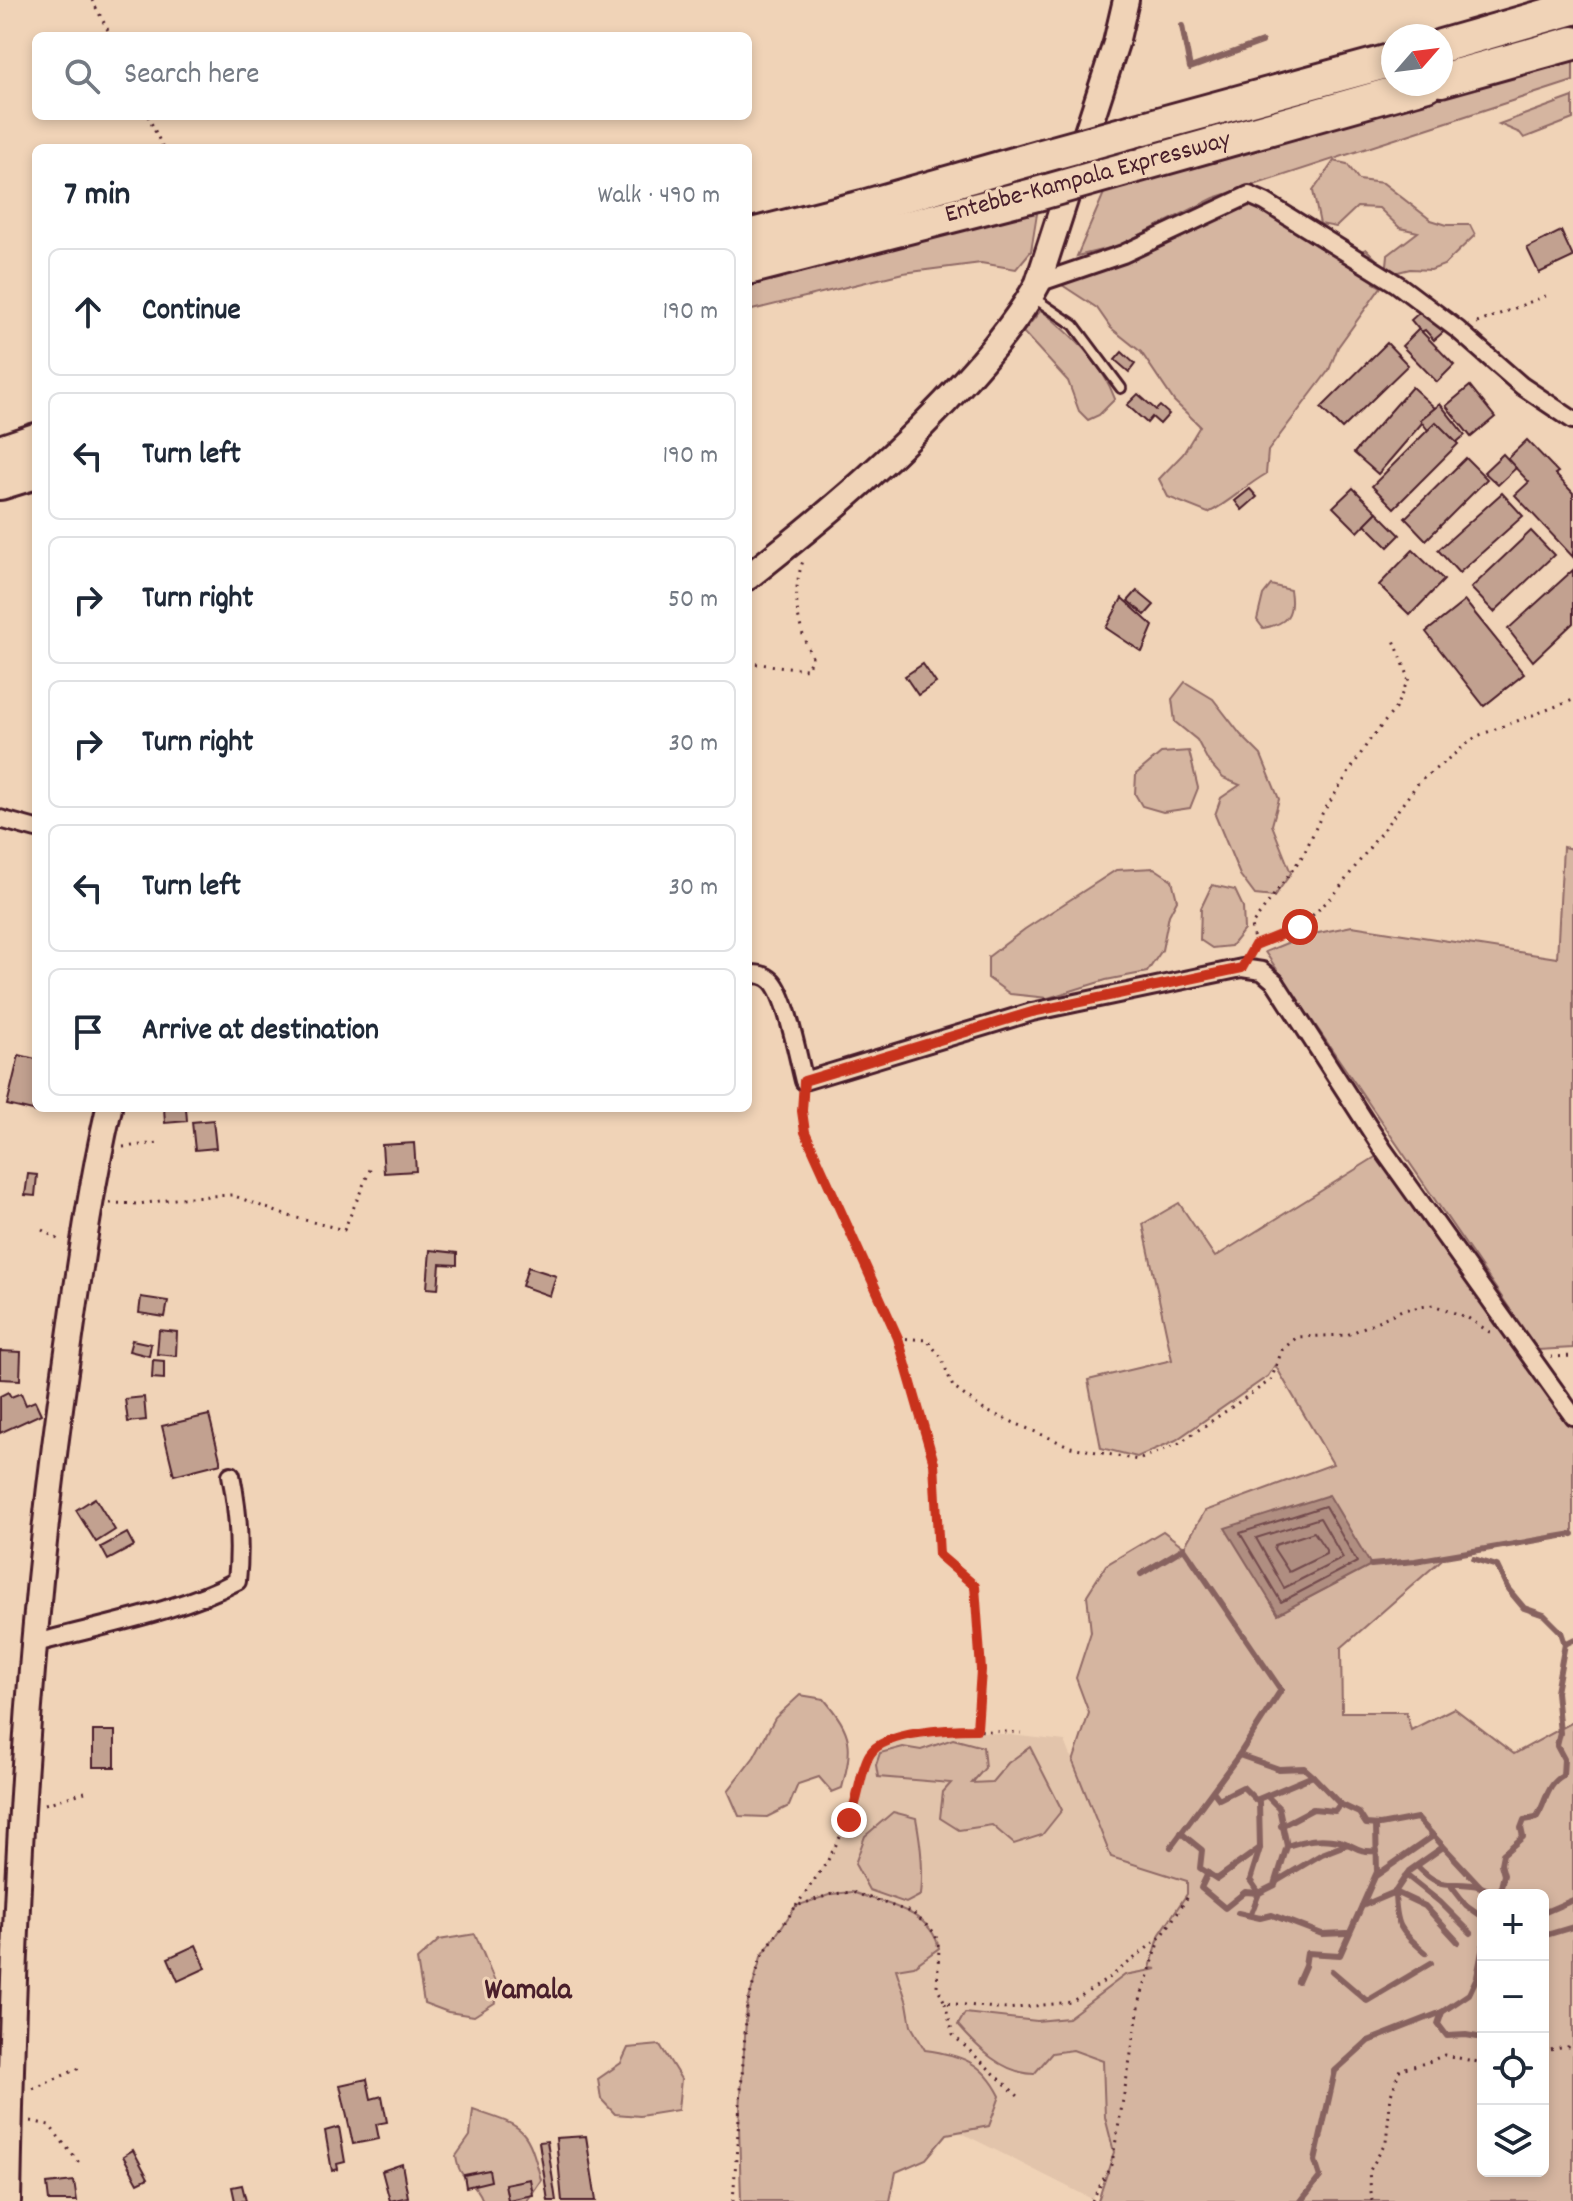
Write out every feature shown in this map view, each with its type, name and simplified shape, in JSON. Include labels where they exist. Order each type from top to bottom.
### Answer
[{"type":"highway","points":[[1453,43],[1573,8]]},
{"type":"highway","points":[[1453,77],[1573,43]]},
{"type":"highway","name":"Entebbe-Kampala Expressway","points":[[752,235],[1381,63]]},
{"type":"highway","name":"Entebbe-Kampala Expressway","points":[[752,267],[1037,194],[1384,96]]},
{"type":"highway","points":[[0,452],[32,441]]},
{"type":"highway","points":[[0,483],[32,473]]},
{"type":"main road","points":[[752,574],[811,528],[927,423],[992,350],[1034,290],[1116,43],[1126,0]]},
{"type":"main road","points":[[8,2201],[5,2117],[33,1644],[48,1487],[90,1203],[108,1112]]},
{"type":"street","points":[[1034,290],[1123,254],[1249,195],[1364,262],[1458,330],[1522,386],[1573,420]]},
{"type":"street","points":[[0,819],[32,828]]},
{"type":"street","points":[[752,974],[762,974],[772,981],[780,995],[804,1081],[1032,1012],[1242,968],[1262,971],[1275,982],[1384,1151],[1573,1416]]},
{"type":"street","points":[[33,1644],[182,1603],[216,1592],[237,1581],[238,1506],[231,1475]]},
{"type":"lane","points":[[1034,290],[1074,325],[1121,388]]},
{"type":"path","points":[[92,0],[109,32]]},
{"type":"path","points":[[150,120],[161,144]]},
{"type":"path","points":[[1458,330],[1548,295]]},
{"type":"path","points":[[752,663],[807,669],[811,663],[812,657],[797,615],[796,582],[811,528]]},
{"type":"path","points":[[1255,945],[1251,926],[1304,854],[1322,814],[1343,780],[1395,709],[1409,678],[1394,640]]},
{"type":"path","points":[[1242,968],[1255,945],[1300,927],[1334,895],[1419,782],[1477,736],[1573,700]]},
{"type":"path","points":[[804,1081],[802,1111],[805,1132],[898,1338],[934,1463],[939,1555],[975,1586],[981,1670],[977,1729]]},
{"type":"path","points":[[100,1149],[159,1143]]},
{"type":"path","points":[[90,1203],[139,1204],[232,1195],[285,1215],[344,1230],[372,1165]]},
{"type":"path","points":[[898,1338],[927,1340],[941,1357],[953,1387],[984,1410],[1071,1447],[1138,1460],[1178,1444],[1271,1380],[1282,1350],[1297,1337],[1347,1335],[1402,1310],[1433,1305],[1468,1318],[1490,1333],[1516,1338]]},
{"type":"path","points":[[733,2201],[747,2006],[761,1957],[827,1862],[856,1806],[869,1755],[881,1742],[956,1729],[1021,1733]]},
{"type":"path","points":[[23,1812],[58,1798],[85,1792]]},
{"type":"path","points":[[796,1906],[832,1894],[852,1892],[913,1913],[935,1933],[939,1948],[937,1986],[953,2035],[1019,2097]]},
{"type":"path","points":[[1092,2201],[1112,2163],[1141,1996],[1162,1936],[1189,1895]]},
{"type":"path","points":[[945,2003],[1007,2009],[1071,2002],[1108,1979],[1162,1936]]},
{"type":"path","points":[[1549,2050],[1573,2046]]},
{"type":"path","points":[[1372,2201],[1369,2172],[1386,2142],[1391,2095],[1400,2069],[1444,2055],[1477,2062]]},
{"type":"path","points":[[80,2164],[49,2125],[5,2117],[23,2094],[84,2066]]},
{"type":"shaded area","points":[[1573,58],[1573,81],[1214,198],[1118,246],[1077,256],[1107,186],[1435,96],[1453,96],[1453,91]]},
{"type":"shaded area","points":[[1573,97],[1573,119],[1524,138],[1520,133],[1499,124]]},
{"type":"shaded area","points":[[1334,161],[1347,164],[1359,180],[1383,183],[1431,220],[1447,225],[1470,225],[1475,235],[1444,265],[1431,270],[1410,269],[1390,274],[1388,255],[1418,232],[1400,228],[1379,208],[1357,207],[1336,227],[1320,224],[1313,191]]},
{"type":"shaded area","points":[[1039,201],[1031,251],[1016,269],[981,263],[903,273],[752,310],[752,284]]},
{"type":"shaded area","points":[[1252,201],[1320,248],[1344,259],[1366,249],[1379,262],[1374,283],[1381,287],[1338,347],[1329,370],[1268,451],[1266,474],[1208,513],[1168,497],[1159,479],[1183,454],[1200,426],[1174,401],[1141,352],[1111,328],[1097,308],[1062,285],[1101,269],[1123,264],[1196,225]]},
{"type":"shaded area","points":[[1041,310],[1084,350],[1102,373],[1115,399],[1099,415],[1088,420],[1079,411],[1068,381],[1023,332]]},
{"type":"shaded area","points":[[1271,585],[1290,590],[1290,612],[1284,621],[1263,628],[1257,620],[1263,595]]},
{"type":"shaded area","points":[[1185,682],[1213,699],[1261,755],[1279,799],[1272,825],[1291,873],[1274,897],[1255,895],[1240,875],[1215,815],[1221,798],[1240,785],[1223,778],[1208,761],[1197,740],[1175,722],[1172,699]]},
{"type":"shaded area","points":[[1189,751],[1198,788],[1190,808],[1163,812],[1142,806],[1135,794],[1136,774],[1161,753]]},
{"type":"shaded area","points":[[1563,847],[1573,849],[1573,1348],[1538,1350],[1265,952],[1304,936],[1352,926],[1557,958]]},
{"type":"shaded area","points":[[1154,868],[1172,880],[1177,900],[1169,915],[1162,950],[1147,972],[1106,980],[1048,998],[1010,994],[988,978],[988,957],[1025,929],[1116,870]]},
{"type":"shaded area","points":[[1212,885],[1235,890],[1243,907],[1244,930],[1231,946],[1212,948],[1200,940],[1201,908]]},
{"type":"shaded area","points":[[1377,1156],[1573,1428],[1573,1533],[1447,1555],[1341,1648],[1342,1712],[1406,1712],[1411,1730],[1454,1708],[1514,1754],[1573,1722],[1573,2201],[1098,2201],[1114,2152],[1105,2117],[1103,2061],[1073,2050],[1052,2053],[1034,2074],[1022,2073],[992,2058],[958,2025],[965,2013],[1037,2021],[1068,2018],[1125,1975],[1157,1969],[1150,1968],[1160,1934],[1187,1894],[1187,1881],[1111,1857],[1073,1762],[1089,1713],[1076,1678],[1091,1632],[1087,1595],[1106,1565],[1163,1531],[1184,1547],[1205,1511],[1333,1464],[1275,1365],[1268,1376],[1176,1440],[1137,1457],[1101,1448],[1088,1380],[1172,1360],[1143,1224],[1179,1203],[1215,1257]],"holes":[[[1370,1565],[1278,1614],[1252,1570]]]},
{"type":"shaded area","points":[[800,1695],[824,1699],[841,1722],[849,1750],[842,1788],[832,1792],[819,1777],[798,1784],[789,1806],[767,1817],[739,1816],[728,1791],[754,1757],[775,1718]]},
{"type":"shaded area","points":[[955,1729],[1065,1741],[1111,1857],[1187,1881],[1187,1894],[1160,1934],[1141,1996],[1112,2163],[1092,2199],[746,2024],[747,2006],[761,1957],[825,1862],[855,1806],[868,1755],[881,1742]]},
{"type":"shaded area","points":[[953,1739],[983,1747],[985,1768],[972,1783],[992,1782],[1008,1763],[1030,1747],[1062,1810],[1042,1835],[1014,1844],[992,1825],[959,1830],[940,1818],[943,1792],[951,1783],[878,1777],[876,1765],[880,1753],[903,1747],[921,1750]]},
{"type":"shaded area","points":[[893,1812],[916,1818],[919,1837],[921,1895],[906,1903],[869,1890],[855,1864],[865,1836]]},
{"type":"shaded area","points":[[852,1892],[904,1910],[926,1925],[934,1935],[939,1948],[914,1966],[896,1969],[911,2026],[925,2050],[970,2062],[986,2075],[1000,2096],[989,2126],[947,2134],[926,2159],[896,2172],[890,2201],[741,2201],[739,2125],[747,2006],[761,1957],[796,1906],[832,1894]]},
{"type":"shaded area","points":[[475,1934],[496,1984],[496,2002],[474,2016],[448,2012],[424,2003],[417,1960],[439,1940]]},
{"type":"shaded area","points":[[660,2045],[681,2079],[678,2110],[640,2116],[615,2114],[601,2099],[598,2079],[621,2063],[628,2048]]},
{"type":"shaded area","points":[[473,2110],[514,2125],[527,2139],[541,2180],[527,2201],[483,2201],[460,2171],[456,2156],[470,2136]]},
{"type":"water","points":[[1329,1495],[1371,1565],[1278,1614],[1225,1528]]},
{"type":"building","points":[[1561,231],[1573,257],[1539,273],[1527,248]]},
{"type":"building","points":[[1431,302],[1449,327],[1434,340],[1425,330],[1421,332],[1411,320]]},
{"type":"building","points":[[1419,329],[1454,365],[1437,382],[1402,346]]},
{"type":"building","points":[[1387,343],[1408,365],[1342,429],[1321,408]]},
{"type":"building","points":[[1122,352],[1135,364],[1129,372],[1115,360]]},
{"type":"building","points":[[1470,386],[1495,417],[1471,437],[1446,406]]},
{"type":"building","points":[[1412,387],[1435,408],[1378,474],[1354,453]]},
{"type":"building","points":[[1138,394],[1156,410],[1160,406],[1169,414],[1160,424],[1152,417],[1147,423],[1127,405]]},
{"type":"building","points":[[1440,404],[1465,435],[1445,452],[1420,420]]},
{"type":"building","points":[[1436,422],[1458,444],[1394,508],[1372,486]]},
{"type":"building","points":[[1527,440],[1558,472],[1555,474],[1573,493],[1573,557],[1515,495],[1529,482],[1507,459]]},
{"type":"building","points":[[1503,454],[1516,468],[1498,485],[1484,472]]},
{"type":"building","points":[[1466,458],[1487,479],[1426,540],[1405,518]]},
{"type":"building","points":[[1353,488],[1377,512],[1358,532],[1333,507]]},
{"type":"building","points":[[1250,489],[1257,497],[1242,510],[1235,501]]},
{"type":"building","points":[[1502,493],[1523,516],[1459,573],[1438,550]]},
{"type":"building","points":[[1377,512],[1400,535],[1388,547],[1365,524]]},
{"type":"building","points":[[1531,531],[1554,555],[1494,612],[1471,588]]},
{"type":"building","points":[[1413,550],[1444,580],[1410,615],[1379,585]]},
{"type":"building","points":[[1573,570],[1573,623],[1533,661],[1508,629]]},
{"type":"building","points":[[1137,591],[1154,605],[1145,615],[1128,601]]},
{"type":"building","points":[[1122,598],[1153,626],[1142,652],[1106,628]]},
{"type":"building","points":[[1465,601],[1524,674],[1484,706],[1426,632]]},
{"type":"building","points":[[923,664],[936,683],[918,695],[905,676]]},
{"type":"building","points":[[19,1055],[32,1058],[32,1111],[7,1105]]},
{"type":"building","points":[[164,1112],[186,1112],[187,1121],[165,1123]]},
{"type":"building","points":[[213,1120],[216,1148],[195,1150],[192,1122]]},
{"type":"building","points":[[414,1143],[416,1171],[384,1173],[382,1145]]},
{"type":"building","points":[[28,1174],[37,1175],[35,1196],[25,1195]]},
{"type":"building","points":[[430,1250],[457,1253],[457,1265],[440,1264],[438,1289],[427,1288]]},
{"type":"building","points":[[528,1267],[556,1276],[550,1296],[522,1286]]},
{"type":"building","points":[[141,1297],[168,1301],[165,1317],[139,1313]]},
{"type":"building","points":[[159,1330],[177,1332],[176,1356],[157,1354]]},
{"type":"building","points":[[132,1340],[151,1344],[149,1356],[129,1351]]},
{"type":"building","points":[[0,1351],[21,1352],[20,1380],[0,1379]]},
{"type":"building","points":[[153,1360],[164,1361],[164,1379],[152,1378]]},
{"type":"building","points":[[8,1392],[11,1397],[21,1393],[26,1405],[35,1401],[41,1414],[0,1433],[0,1396]]},
{"type":"building","points":[[144,1397],[146,1420],[128,1422],[125,1399]]},
{"type":"building","points":[[209,1415],[221,1463],[174,1475],[162,1426]]},
{"type":"building","points":[[95,1498],[115,1530],[96,1542],[76,1510]]},
{"type":"building","points":[[127,1533],[134,1546],[108,1560],[101,1547]]},
{"type":"building","points":[[93,1731],[115,1731],[115,1767],[93,1767]]},
{"type":"building","points":[[196,1945],[206,1968],[178,1981],[168,1958]]},
{"type":"building","points":[[367,2079],[371,2099],[382,2096],[387,2122],[376,2124],[379,2139],[353,2144],[340,2085]]},
{"type":"building","points":[[339,2127],[345,2162],[337,2164],[338,2169],[332,2171],[325,2131]]},
{"type":"building","points":[[586,2136],[596,2201],[562,2201],[556,2138]]},
{"type":"building","points":[[547,2141],[556,2201],[548,2201],[539,2142]]},
{"type":"building","points":[[133,2150],[148,2178],[138,2183],[123,2156]]},
{"type":"building","points":[[402,2164],[408,2197],[390,2201],[382,2171]]},
{"type":"building","points":[[489,2170],[491,2181],[466,2187],[464,2175]]},
{"type":"building","points":[[530,2179],[533,2195],[508,2200],[505,2184]]},
{"type":"building","points":[[74,2181],[77,2201],[49,2201],[47,2184]]},
{"type":"building","points":[[242,2185],[246,2201],[235,2201],[232,2187]]},
{"type":"waterway","points":[[1182,26],[1190,68],[1262,42]]},
{"type":"waterway","points":[[1371,1565],[1415,1561],[1573,1534]]},
{"type":"waterway","points":[[1141,1574],[1184,1548],[1281,1690],[1239,1755],[1171,1847]]},
{"type":"waterway","points":[[1474,1559],[1497,1566],[1508,1589],[1524,1608],[1544,1615],[1561,1632],[1565,1644]]},
{"type":"waterway","points":[[1500,1889],[1504,1875],[1501,1864],[1503,1854],[1523,1837],[1521,1828],[1524,1820],[1536,1818],[1550,1790],[1563,1776],[1564,1759],[1557,1746],[1560,1733],[1556,1692],[1565,1644],[1573,1640]]},
{"type":"waterway","points":[[1239,1755],[1279,1769],[1304,1768],[1313,1776]]},
{"type":"waterway","points":[[1213,1791],[1219,1799],[1243,1787],[1256,1800],[1313,1776],[1340,1804]]},
{"type":"waterway","points":[[1267,1796],[1279,1808],[1287,1846],[1325,1839],[1365,1851],[1377,1851]]},
{"type":"waterway","points":[[1256,1800],[1259,1802],[1260,1848],[1250,1880],[1259,1893]]},
{"type":"waterway","points":[[1281,1826],[1313,1809],[1335,1811],[1340,1804],[1359,1813],[1366,1824],[1380,1825],[1417,1818],[1481,1887],[1487,1889]]},
{"type":"waterway","points":[[1298,1982],[1307,1953],[1340,1955],[1377,1872],[1376,1825]]},
{"type":"waterway","points":[[1181,1833],[1202,1850],[1200,1868],[1217,1879],[1260,1848]]},
{"type":"waterway","points":[[1377,1875],[1433,1836]]},
{"type":"waterway","points":[[1277,1881],[1322,1854],[1348,1844]]},
{"type":"waterway","points":[[1251,1914],[1259,1893],[1275,1885],[1287,1846]]},
{"type":"waterway","points":[[1362,1906],[1395,1892],[1409,1871],[1443,1847]]},
{"type":"waterway","points":[[1417,1866],[1441,1883],[1481,1887]]},
{"type":"waterway","points":[[1208,1873],[1201,1888],[1225,1908],[1245,1892],[1259,1893]]},
{"type":"waterway","points":[[1406,1875],[1440,1902],[1471,1933]]},
{"type":"waterway","points":[[1452,1887],[1466,1905],[1477,1913]]},
{"type":"waterway","points":[[1426,1953],[1401,1927],[1395,1892],[1425,1906],[1458,1942]]},
{"type":"waterway","points":[[1549,1910],[1573,1900]]},
{"type":"waterway","points":[[1238,1913],[1260,1918],[1272,1915],[1322,1934],[1347,1933]]},
{"type":"waterway","points":[[1549,1934],[1573,1927]]},
{"type":"waterway","points":[[1301,2201],[1320,2177],[1315,2161],[1335,2071],[1368,2041],[1442,2012],[1469,1994],[1480,1961]]},
{"type":"waterway","points":[[1332,1971],[1367,2001],[1431,1963]]},
{"type":"waterway","points":[[1442,2012],[1438,2024],[1447,2036],[1477,2037]]},
{"type":"district","name":"Wamala","points":[[528,1992]]},
{"type":"route","points":[[849,1820],[856,1806],[869,1755],[881,1742],[925,1733],[977,1729],[981,1670],[975,1586],[939,1555],[934,1463],[918,1401],[898,1338],[805,1132],[802,1111],[804,1081],[1032,1012],[1242,968],[1255,945],[1300,927]]}]
